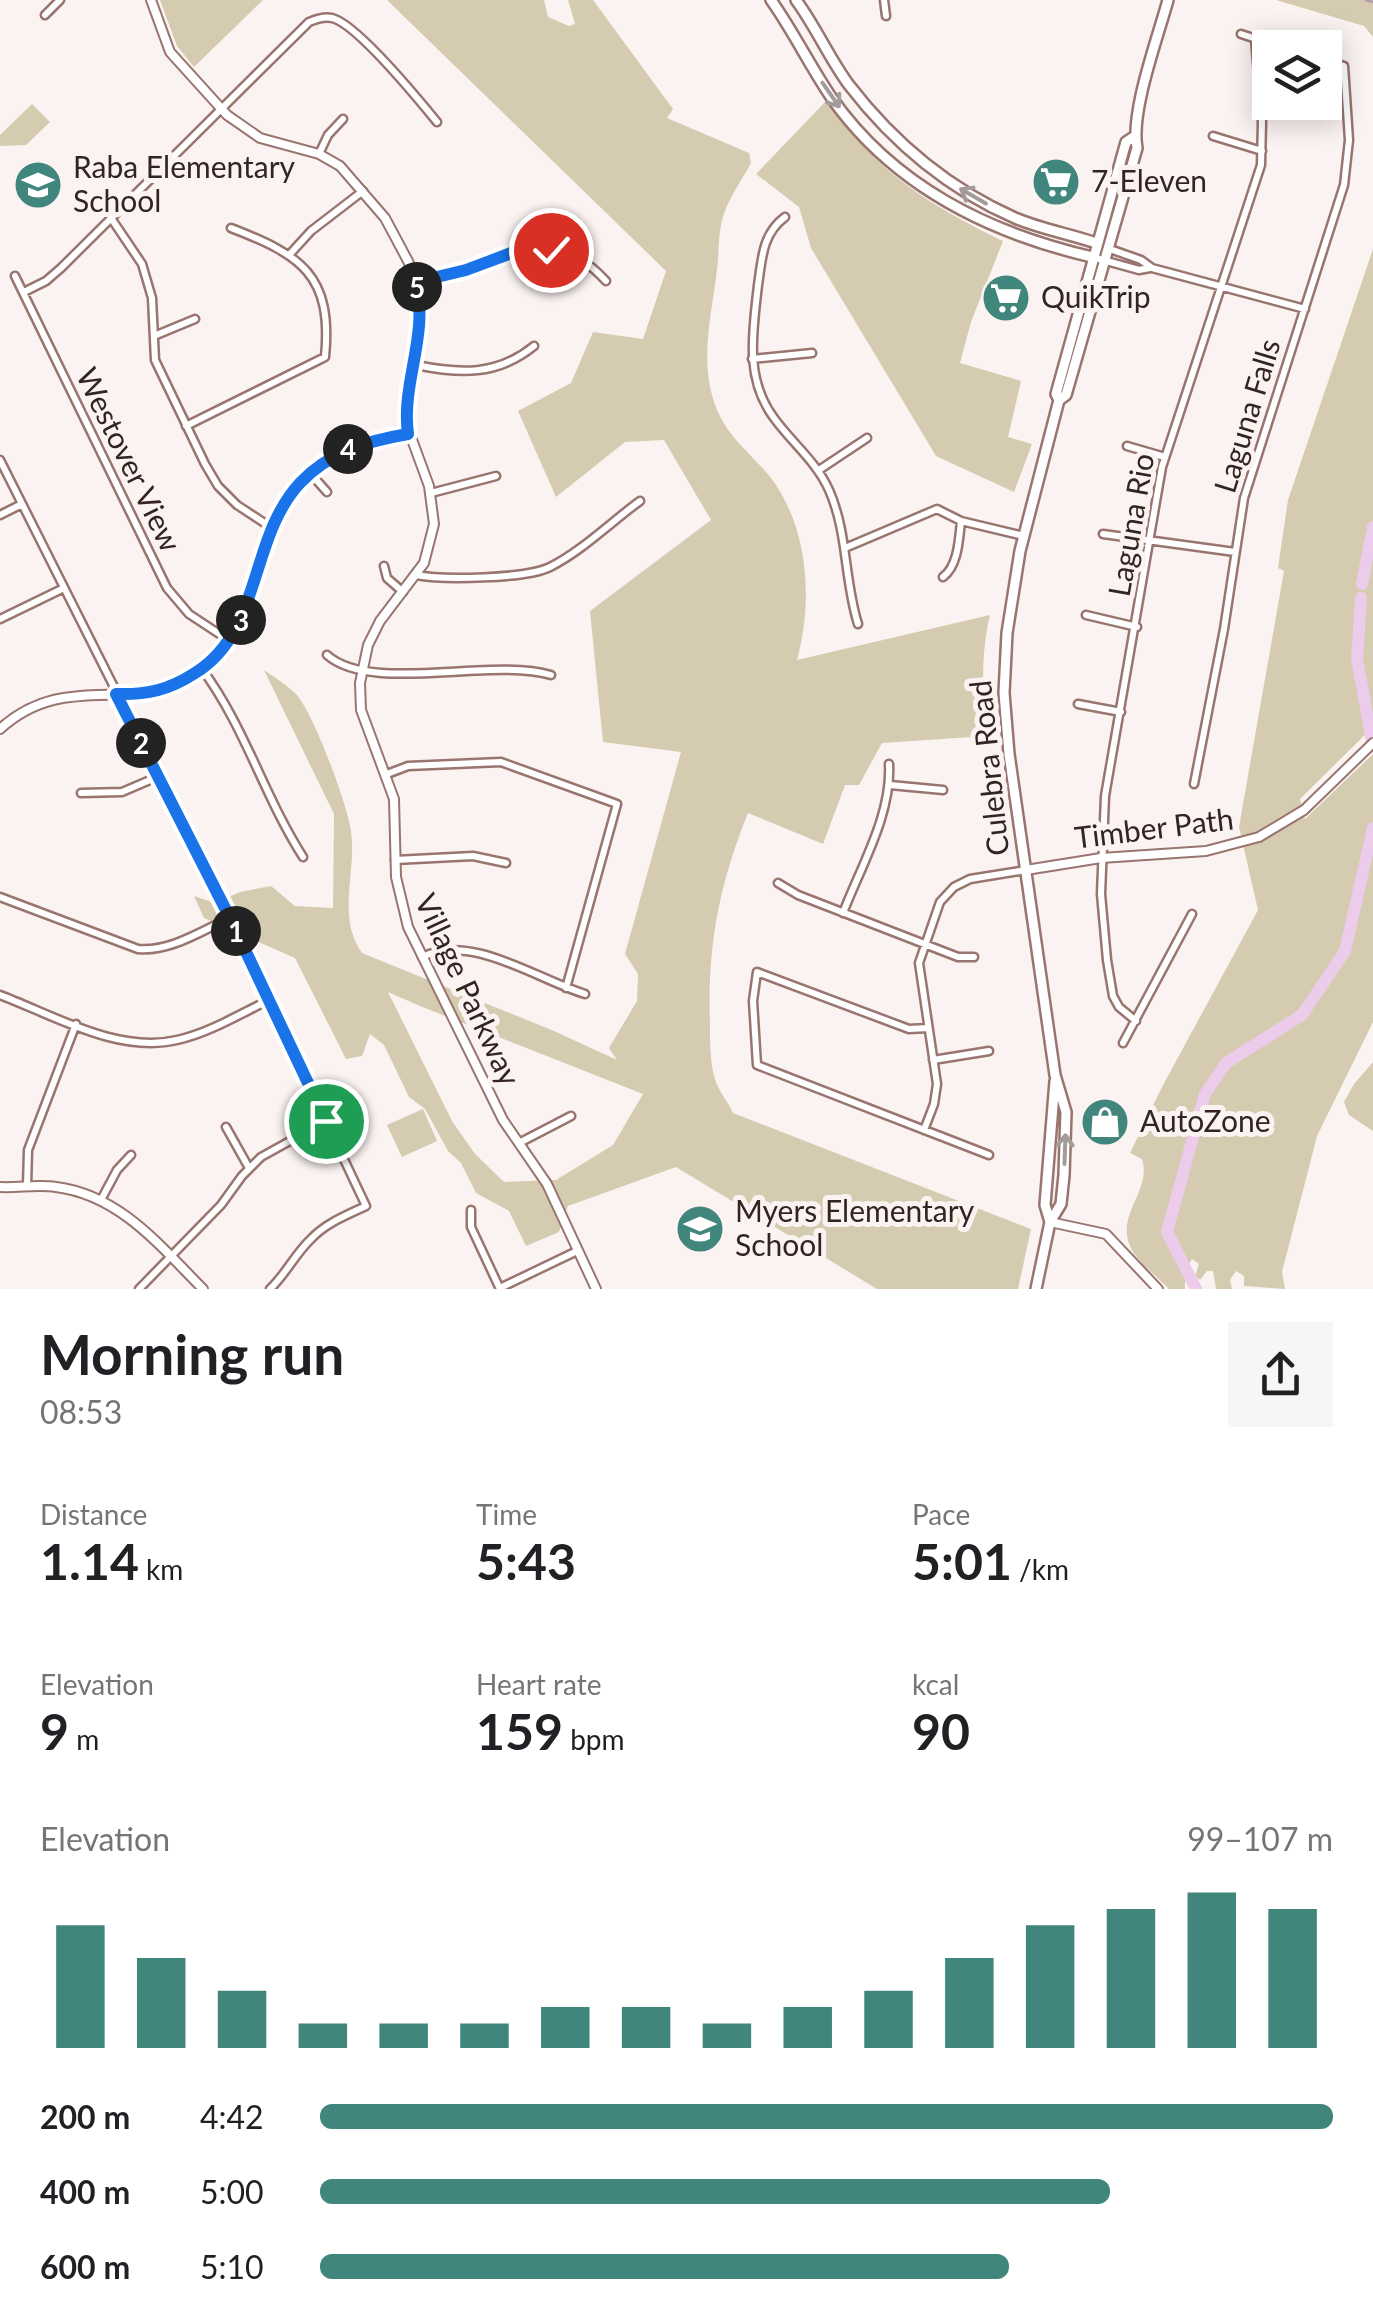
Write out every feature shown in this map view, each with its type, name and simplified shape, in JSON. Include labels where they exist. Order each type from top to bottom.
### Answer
[{"type":"main road","points":[[771,0],[832,99],[876,149],[941,200],[1012,234],[1092,258]]},
{"type":"main road","points":[[796,0],[846,80],[880,121],[937,173],[971,196],[1018,219],[1096,243]]},
{"type":"main road","name":"Culebra Road","points":[[1036,1289],[1050,1222],[1061,1204],[1066,1112],[1056,1074],[1008,754],[1004,693],[1007,633],[1024,536],[1059,400],[1066,395],[1137,148],[1135,136],[1168,0]]},
{"type":"main road","name":"Culebra Road","points":[[1059,400],[1056,394],[1096,243],[1126,142],[1135,136]]},
{"type":"main road","points":[[1012,234],[1018,219]]},
{"type":"main road","name":"Culebra Road","points":[[1050,1222],[1046,1205],[1056,1074]]},
{"type":"street","points":[[45,15],[60,0]]},
{"type":"street","name":"Village Parkway","points":[[150,0],[170,52],[220,108],[260,138],[318,154],[340,166],[395,234],[416,282],[420,322],[407,406],[408,434],[431,493],[433,534],[428,554],[416,575],[373,633],[362,669],[364,723],[386,774],[396,815],[402,911],[494,1102],[540,1172],[596,1289]]},
{"type":"street","points":[[884,0],[886,16]]},
{"type":"street","points":[[24,292],[46,282],[302,26],[316,19],[332,18],[364,43],[438,122]]},
{"type":"street","points":[[1241,34],[1252,38]]},
{"type":"street","name":"Laguna Falls","points":[[1194,784],[1252,468],[1336,218],[1347,168],[1349,125],[1342,65]]},
{"type":"street","points":[[318,154],[343,119]]},
{"type":"street","name":"Laguna Rio","points":[[1136,1021],[1119,1007],[1113,996],[1103,930],[1101,858],[1105,796],[1165,457],[1253,192],[1262,151],[1260,120]]},
{"type":"street","points":[[1213,136],[1262,151]]},
{"type":"street","points":[[290,254],[304,237],[362,191]]},
{"type":"street","points":[[785,217],[770,230],[763,250],[752,359],[756,384],[774,418],[818,470],[830,492],[845,548],[858,624]]},
{"type":"street","points":[[111,218],[131,244],[146,274],[159,371],[210,475],[227,496],[272,528]]},
{"type":"street","points":[[186,426],[325,357],[327,325],[320,295],[311,278],[290,254],[230,228]]},
{"type":"street","points":[[1096,243],[1152,268],[1306,310]]},
{"type":"street","points":[[416,282],[533,249],[577,258],[606,281]]},
{"type":"street","points":[[1092,258],[1140,270],[1152,268]]},
{"type":"street","name":"Westover View","points":[[15,276],[167,588],[189,614],[230,641]]},
{"type":"street","points":[[154,336],[195,319]]},
{"type":"street","points":[[416,365],[475,372],[506,364],[534,346]]},
{"type":"street","points":[[752,359],[812,352]]},
{"type":"street","points":[[0,729],[31,707],[56,698],[150,694],[180,683],[202,669],[230,641],[244,612],[272,528],[294,490],[310,473],[353,447],[408,434]]},
{"type":"street","points":[[818,470],[867,438]]},
{"type":"street","points":[[1127,446],[1165,457]]},
{"type":"street","points":[[0,460],[230,918],[366,1206],[332,1222],[314,1236],[270,1289]]},
{"type":"street","points":[[310,473],[327,492]]},
{"type":"street","points":[[431,493],[496,476]]},
{"type":"street","points":[[416,575],[437,578],[539,571],[561,560],[640,501]]},
{"type":"street","points":[[0,515],[22,504]]},
{"type":"street","points":[[845,548],[937,509],[962,521],[1024,536]]},
{"type":"street","points":[[942,577],[949,574],[962,521]]},
{"type":"street","points":[[1103,534],[1236,552]]},
{"type":"street","points":[[384,566],[387,578],[403,592]]},
{"type":"street","points":[[0,620],[64,588]]},
{"type":"street","points":[[1086,615],[1137,627]]},
{"type":"street","points":[[327,655],[343,666],[398,674],[516,668],[551,674]]},
{"type":"street","points":[[202,669],[239,726],[281,822],[303,857]]},
{"type":"street","points":[[1078,704],[1122,712]]},
{"type":"street","name":"Timber Path","points":[[1026,870],[1101,858],[1206,851],[1259,837],[1304,810],[1373,744]]},
{"type":"street","points":[[386,774],[408,766],[500,762],[617,804],[566,988]]},
{"type":"street","points":[[843,912],[890,785],[889,764]]},
{"type":"street","points":[[82,793],[122,792],[157,776]]},
{"type":"street","points":[[890,785],[943,790]]},
{"type":"street","points":[[396,860],[472,856],[506,863]]},
{"type":"street","points":[[924,1130],[936,1092],[919,972],[924,944],[940,902],[954,887],[980,876],[1026,870]]},
{"type":"street","points":[[778,883],[798,895],[958,957],[974,957]]},
{"type":"street","points":[[0,896],[138,949],[166,948],[230,918]]},
{"type":"street","points":[[1123,1043],[1192,914]]},
{"type":"street","points":[[422,957],[445,949],[472,951],[585,994]]},
{"type":"street","points":[[928,1028],[908,1030],[757,972],[753,1001],[757,1064],[989,1155]]},
{"type":"street","points":[[0,994],[128,1041],[164,1042],[202,1032],[269,1000]]},
{"type":"street","points":[[27,1186],[28,1150],[76,1024]]},
{"type":"street","points":[[933,1060],[989,1050]]},
{"type":"street","points":[[519,1143],[571,1116]]},
{"type":"street","points":[[140,1289],[222,1205],[248,1168],[274,1148],[326,1121]]},
{"type":"street","points":[[226,1127],[248,1168]]},
{"type":"street","points":[[101,1200],[112,1178],[131,1155]]},
{"type":"street","points":[[0,1188],[64,1188],[101,1200],[127,1216],[203,1289]]},
{"type":"street","points":[[471,1210],[471,1228],[500,1289],[578,1252]]},
{"type":"street","points":[[1050,1222],[1106,1234],[1158,1289]]},
{"type":"shaded area","points":[[160,0],[263,0],[194,67],[177,46]]},
{"type":"shaded area","points":[[387,0],[544,0],[548,17],[569,26],[575,24],[568,0],[593,0],[673,109],[667,118],[749,153],[751,163],[721,223],[707,365],[722,420],[784,498],[800,542],[806,590],[797,660],[990,615],[984,660],[986,736],[882,743],[859,785],[845,785],[823,844],[748,813],[729,866],[717,917],[711,969],[710,1045],[715,1079],[733,1113],[1031,1229],[1018,1289],[877,1289],[676,1167],[568,1206],[559,1232],[526,1246],[509,1211],[476,1193],[425,1109],[409,1097],[384,1045],[370,1034],[362,1056],[346,1059],[295,958],[204,918],[194,896],[215,903],[240,892],[271,886],[295,906],[333,908],[334,814],[264,670],[303,704],[337,781],[351,831],[350,924],[362,953],[617,1060],[609,1048],[637,1001],[638,974],[625,954],[681,752],[603,742],[590,611],[711,520],[664,440],[625,442],[556,497],[518,411],[571,383],[593,332],[643,339],[666,271]],"holes":[[[388,992],[643,1094],[613,1145],[556,1180],[504,1182],[475,1154],[452,1121]]]},
{"type":"shaded area","points":[[1276,0],[1373,0],[1373,37],[1364,26]]},
{"type":"shaded area","points":[[826,101],[865,147],[905,183],[926,199],[1003,241],[971,322],[960,363],[1021,381],[1008,437],[1032,444],[1014,492],[936,456],[811,248],[799,207],[756,174]]},
{"type":"shaded area","points":[[32,104],[50,122],[26,145],[0,146],[0,135]]},
{"type":"shaded area","points":[[1373,249],[1373,727],[1300,799],[1305,819],[1373,754],[1373,1022],[1317,1136],[1282,1272],[1285,1289],[1244,1286],[1244,1276],[1236,1271],[1230,1280],[1232,1289],[1216,1289],[1213,1271],[1207,1271],[1200,1280],[1195,1276],[1199,1264],[1192,1259],[1185,1271],[1185,1289],[1169,1289],[1130,1246],[1127,1223],[1144,1170],[1142,1159],[1130,1153],[1258,910],[1239,827],[1284,571],[1278,568],[1288,500]]},
{"type":"shaded area","points":[[1373,1062],[1373,1131],[1349,1115],[1344,1102]]},
{"type":"shaded area","points":[[423,1109],[437,1141],[402,1157],[387,1125]]},
{"type":"waterway","points":[[1366,0],[1373,2]]},
{"type":"waterway","points":[[1362,584],[1373,527]]},
{"type":"waterway","points":[[1361,598],[1357,659],[1373,747]]},
{"type":"waterway","points":[[1196,1289],[1167,1232],[1205,1094],[1226,1063],[1302,1015],[1345,951],[1373,828]]},
{"type":"place","name":"7-Eleven","points":[[1056,182]]},
{"type":"place","name":"Raba Elementary School","points":[[38,185]]},
{"type":"place","name":"QuikTrip","points":[[1006,298]]},
{"type":"place","name":"AutoZone","points":[[1105,1122]]},
{"type":"place","name":"Myers Elementary School","points":[[700,1229]]},
{"type":"route","points":[[326,1121],[230,918],[116,694],[150,694],[180,683],[202,669],[238,628],[263,546],[301,482],[353,447],[408,434],[407,406],[420,340],[416,282],[466,270],[514,252],[551,250]]}]
